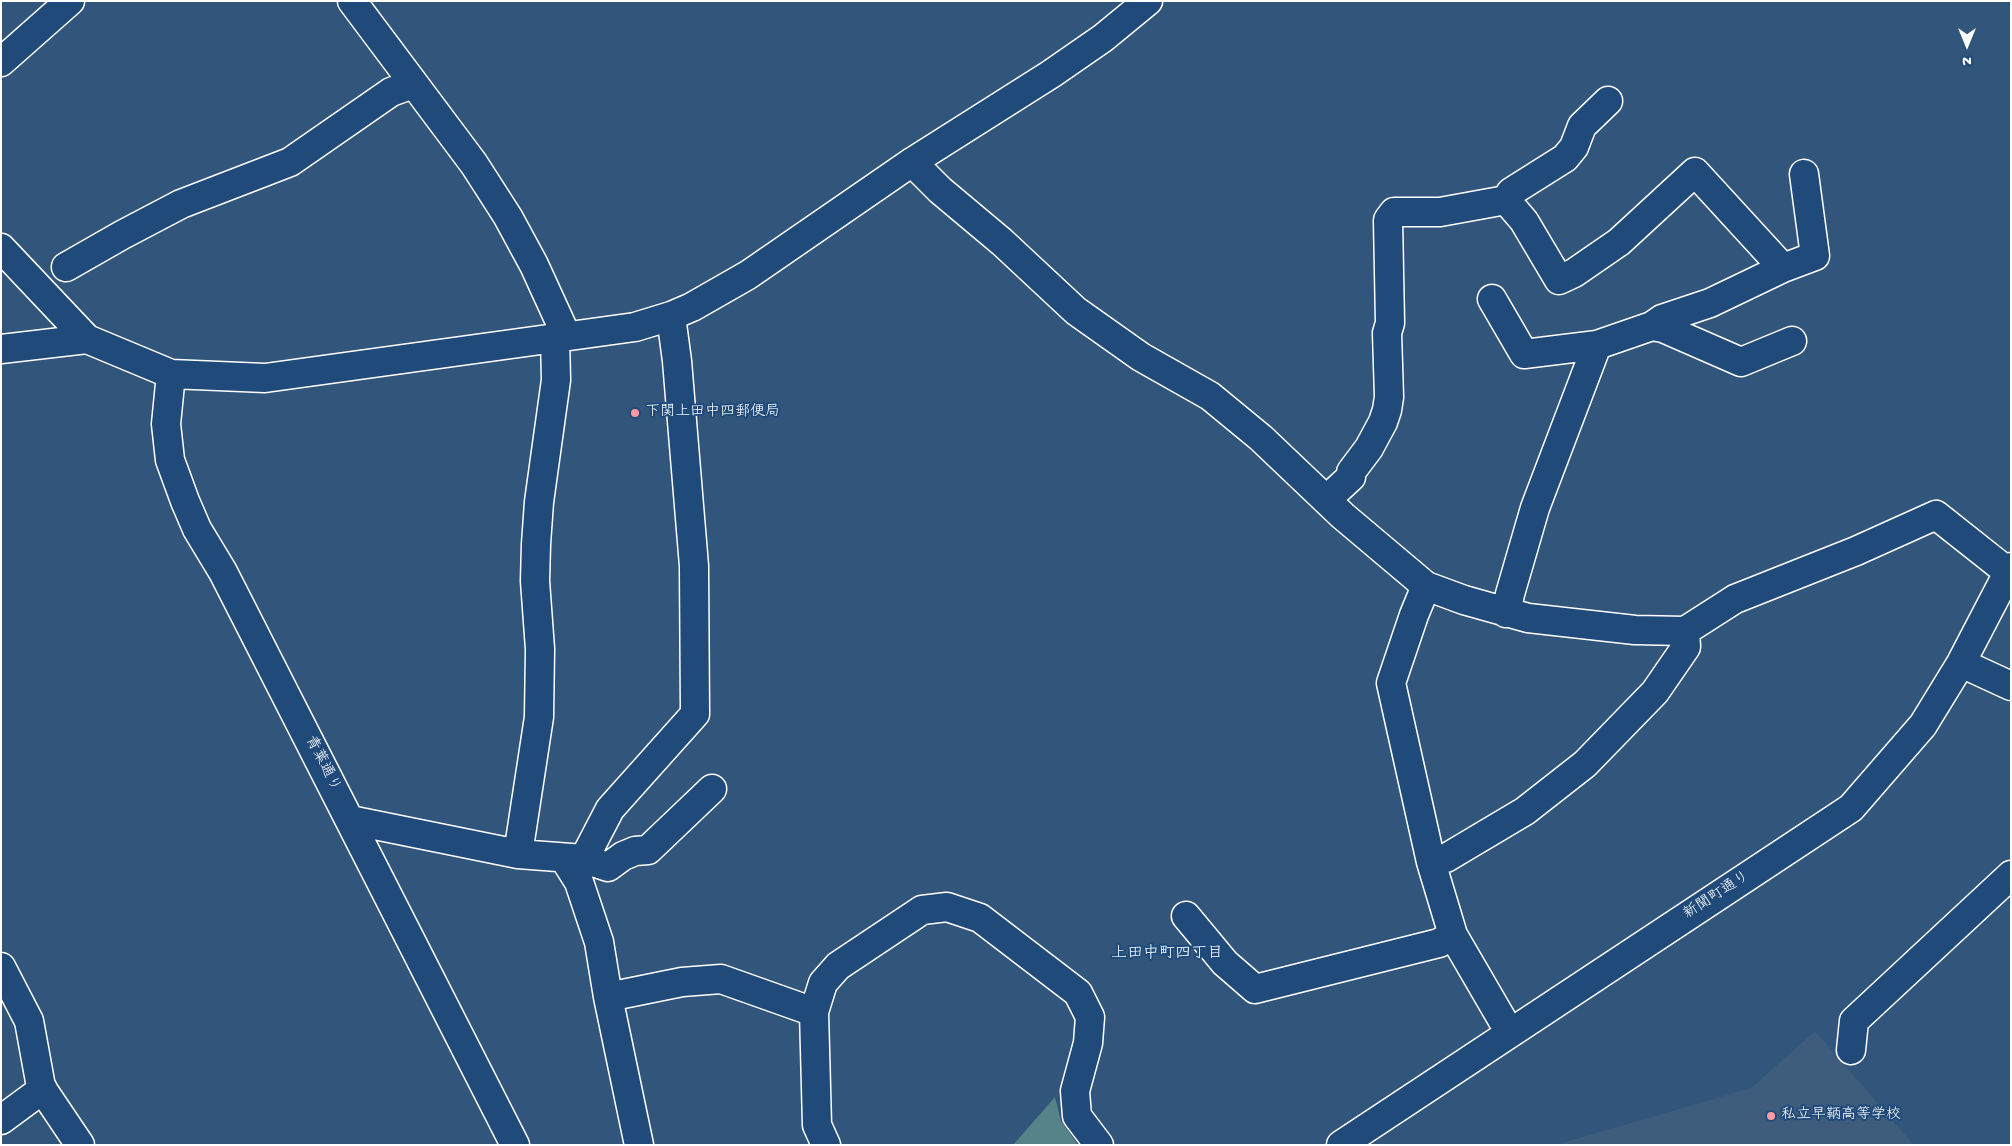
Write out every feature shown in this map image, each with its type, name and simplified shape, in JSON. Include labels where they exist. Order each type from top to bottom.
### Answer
[{"type":"street","points":[[1,62],[70,1]]},
{"type":"street","points":[[352,1],[474,164],[508,217],[534,265],[561,336],[539,502],[536,544],[535,581],[540,649],[540,717],[518,854]]},
{"type":"street","points":[[1,248],[87,339],[171,374],[265,378],[635,327],[671,316],[692,307],[748,275],[912,162],[1059,69],[1103,38],[1148,1]]},
{"type":"street","points":[[66,267],[181,204],[290,162],[391,92],[413,84]]},
{"type":"street","points":[[1326,500],[1351,477],[1351,472],[1370,448],[1387,410],[1389,397],[1387,333],[1390,323],[1388,220],[1394,212],[1440,212],[1506,200],[1511,192],[1565,158],[1574,147],[1582,126],[1608,101]]},
{"type":"street","points":[[912,162],[940,190],[1002,242],[1076,311],[1142,357],[1210,396],[1261,438],[1326,500],[1426,586],[1464,600],[1528,618],[1635,630],[1685,631],[1735,599],[1856,551],[1936,515],[2010,569]]},
{"type":"street","points":[[1506,200],[1524,221],[1559,280],[1574,273],[1620,242],[1695,172],[1783,268]]},
{"type":"street","points":[[1492,299],[1524,354],[1597,345],[1652,326],[1662,319],[1710,303],[1783,268],[1814,256],[1804,174]]},
{"type":"street","points":[[638,1145],[608,997],[599,942],[578,882],[574,858],[610,809],[695,714],[694,566],[677,361],[671,316]]},
{"type":"street","points":[[1652,326],[1663,328],[1741,362],[1792,341]]},
{"type":"street","points":[[1,349],[87,339]]},
{"type":"street","points":[[1506,613],[1536,508],[1597,345]]},
{"type":"street","name":"青葉通り","points":[[171,374],[166,424],[170,460],[184,501],[197,530],[228,581],[515,1145]]},
{"type":"street","name":"新聞町通り","points":[[1341,1145],[1851,808],[1923,725],[1961,663],[2010,569]]},
{"type":"street","points":[[1426,586],[1391,683],[1432,862],[1453,935],[1510,1033]]},
{"type":"street","points":[[1432,862],[1446,858],[1525,811],[1585,764],[1655,692],[1686,647],[1685,631]]},
{"type":"street","points":[[1961,663],[2011,686]]},
{"type":"street","points":[[350,820],[518,854],[574,858],[608,867],[629,854],[648,850],[712,789]]},
{"type":"street","points":[[1851,1050],[1854,1021],[2011,875]]},
{"type":"street","points":[[826,1145],[817,1126],[814,1012],[823,984],[838,966],[922,910],[947,907],[980,918],[1078,993],[1090,1017],[1088,1043],[1075,1090],[1077,1116],[1099,1145]]},
{"type":"street","points":[[1186,916],[1225,963],[1254,989],[1439,943],[1453,935]]},
{"type":"street","points":[[2,971],[29,1021],[43,1089],[80,1145]]},
{"type":"street","points":[[608,997],[682,982],[721,979],[814,1012]]},
{"type":"street","points":[[1,1120],[43,1089]]},
{"type":"shaded area","name":"私立早鞆高等学校","points":[[1815,1031],[1914,1145],[1555,1145],[1751,1088]]},
{"type":"green space","points":[[1055,1097],[1061,1121],[1078,1145],[1013,1145]]},
{"type":"place","name":"下関上田中四郵便局","points":[[635,413]]},
{"type":"place","name":"私立早鞆高等学校","points":[[1771,1116]]},
{"type":"district","name":"上田中町四丁目","points":[[1167,955]]}]
